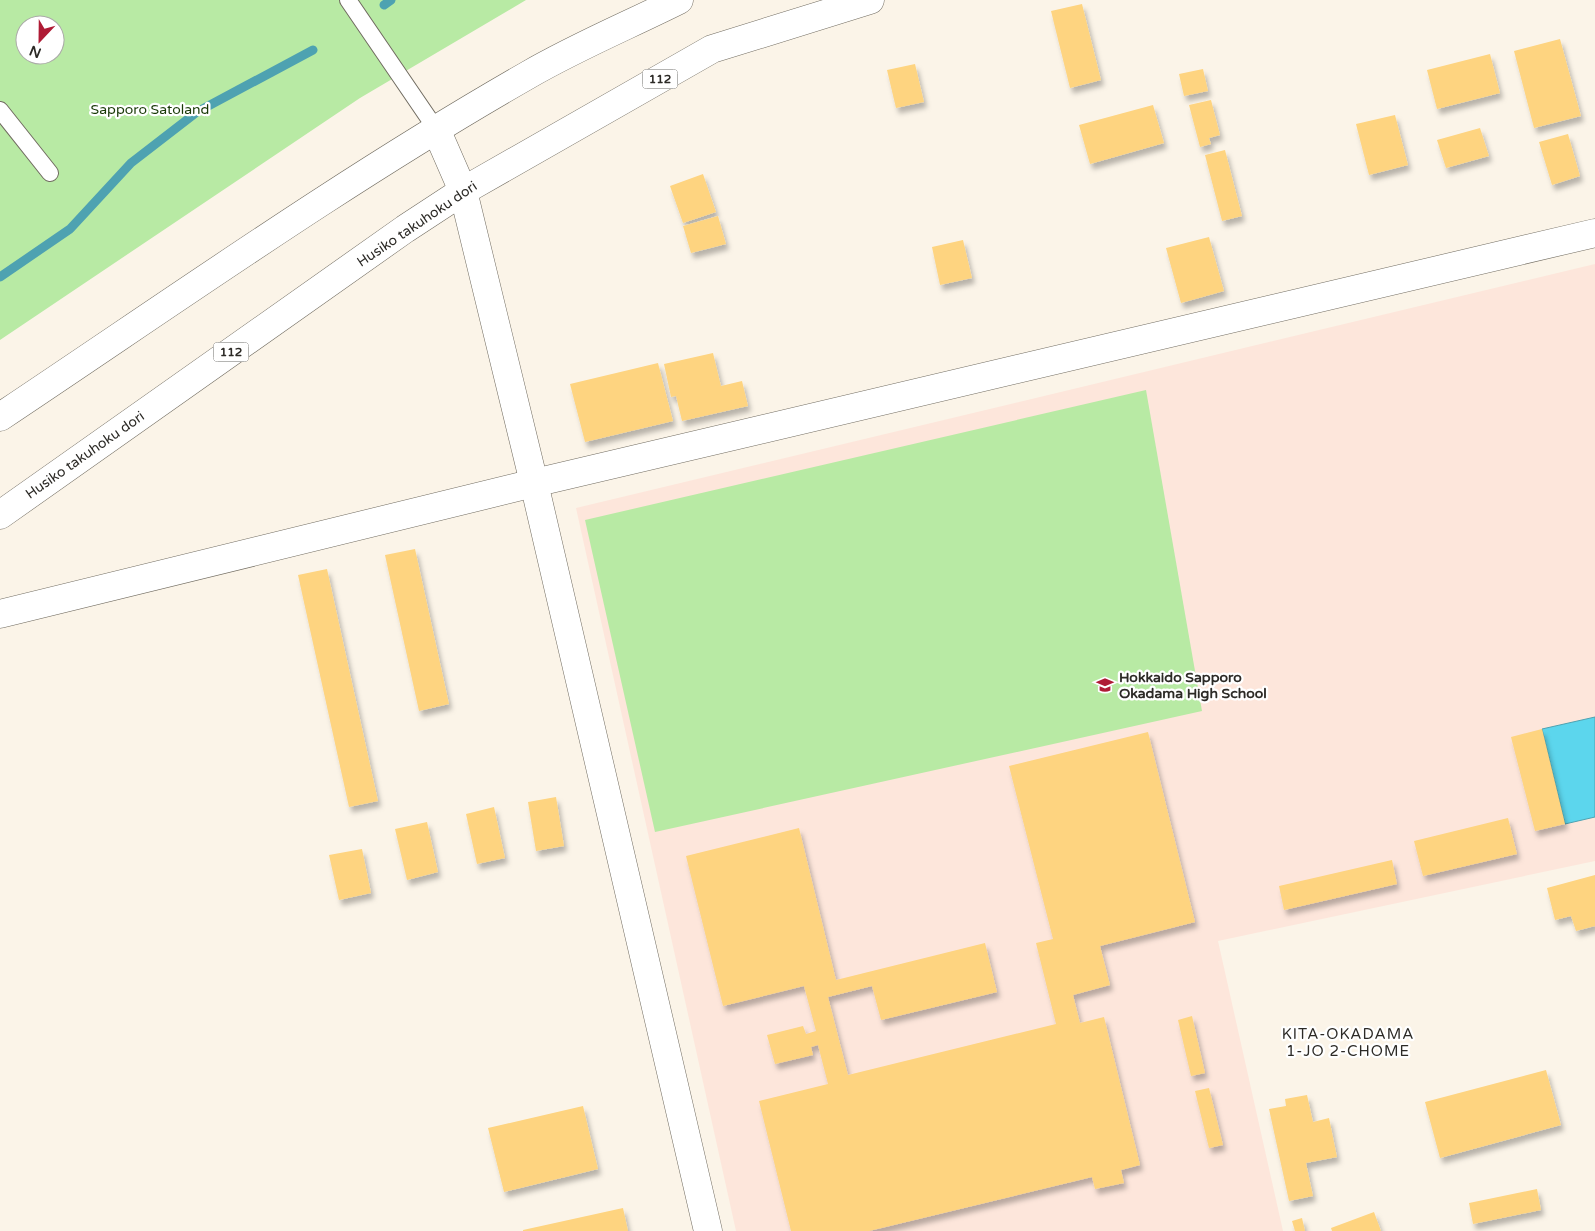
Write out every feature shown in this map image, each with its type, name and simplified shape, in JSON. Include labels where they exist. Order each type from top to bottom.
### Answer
[{"type":"street","points":[[0,417],[367,172],[436,129],[530,73],[678,0]]},
{"type":"street","name":"Husiko takuhoku dori","points":[[0,515],[463,191],[712,48],[870,0]]},
{"type":"street","points":[[436,129],[463,191],[534,483],[708,1231]]},
{"type":"street","points":[[0,614],[534,483],[1595,233]]},
{"type":"lane","points":[[348,0],[436,129]]},
{"type":"lane","points":[[0,110],[50,173]]},
{"type":"shaded area","name":"Hokkaido Sapporo Okadama High School","points":[[1595,264],[1595,861],[1218,941],[1283,1231],[736,1231],[576,508]]},
{"type":"green space","name":"Sapporo Satoland","points":[[0,0],[526,0],[360,98],[0,340]]},
{"type":"green space","points":[[1146,390],[1202,711],[655,832],[585,520]]},
{"type":"water","points":[[1595,717],[1595,817],[1565,824],[1542,729]]},
{"type":"building","points":[[1082,4],[1101,80],[1070,88],[1051,11]]},
{"type":"building","points":[[1560,39],[1581,116],[1534,128],[1514,51]]},
{"type":"building","points":[[1490,54],[1500,93],[1437,109],[1427,70]]},
{"type":"building","points":[[915,64],[924,102],[896,108],[887,70]]},
{"type":"building","points":[[1203,69],[1208,91],[1184,96],[1179,74]]},
{"type":"building","points":[[1211,100],[1220,135],[1209,138],[1211,144],[1200,147],[1189,105]]},
{"type":"building","points":[[1153,105],[1164,143],[1090,164],[1079,125]]},
{"type":"building","points":[[1395,115],[1408,165],[1369,175],[1356,124]]},
{"type":"building","points":[[1480,128],[1489,156],[1446,168],[1437,140]]},
{"type":"building","points":[[1568,134],[1580,176],[1552,185],[1539,142]]},
{"type":"building","points":[[1225,150],[1242,216],[1222,221],[1205,155]]},
{"type":"building","points":[[703,174],[716,212],[683,223],[670,186]]},
{"type":"building","points":[[718,216],[726,244],[691,253],[683,226]]},
{"type":"building","points":[[1209,237],[1224,291],[1181,303],[1166,248]]},
{"type":"building","points":[[963,240],[972,278],[940,285],[932,247]]},
{"type":"building","points":[[713,353],[721,386],[742,381],[748,406],[682,421],[676,396],[671,397],[664,364]]},
{"type":"building","points":[[658,363],[673,421],[585,442],[570,384]]},
{"type":"building","points":[[415,549],[449,704],[419,711],[385,555]]},
{"type":"building","points":[[327,569],[378,801],[349,807],[298,575]]},
{"type":"building","points":[[1542,729],[1565,824],[1535,831],[1511,737]]},
{"type":"building","points":[[1148,732],[1195,922],[1100,946],[1110,985],[1073,995],[1080,1023],[1104,1017],[1140,1165],[1121,1170],[1124,1183],[1095,1189],[1092,1177],[869,1231],[791,1231],[759,1101],[828,1084],[818,1045],[811,1047],[813,1055],[775,1064],[767,1035],[803,1026],[806,1034],[816,1031],[804,986],[723,1006],[686,856],[799,828],[836,980],[985,943],[997,992],[881,1020],[872,986],[828,997],[848,1075],[1056,1024],[1036,943],[1053,939],[1009,766]]},
{"type":"building","points":[[556,797],[564,846],[536,851],[528,802]]},
{"type":"building","points":[[494,807],[505,858],[477,864],[466,814]]},
{"type":"building","points":[[1508,818],[1517,854],[1423,876],[1414,841]]},
{"type":"building","points":[[427,822],[438,872],[407,880],[395,829]]},
{"type":"building","points":[[362,849],[371,893],[339,900],[329,855]]},
{"type":"building","points":[[1392,860],[1397,884],[1284,910],[1279,886]]},
{"type":"building","points":[[1595,875],[1595,926],[1576,931],[1571,916],[1555,920],[1547,888]]},
{"type":"building","points":[[1192,1016],[1205,1073],[1191,1076],[1178,1020]]},
{"type":"building","points":[[1546,1070],[1561,1125],[1440,1158],[1425,1102]]},
{"type":"building","points":[[1209,1088],[1223,1145],[1209,1148],[1195,1091]]},
{"type":"building","points":[[1307,1095],[1313,1122],[1329,1118],[1337,1157],[1306,1163],[1313,1196],[1289,1201],[1269,1109],[1286,1106],[1285,1099]]},
{"type":"building","points":[[583,1106],[598,1169],[504,1192],[488,1128]]},
{"type":"building","points":[[1537,1189],[1541,1210],[1473,1224],[1469,1203]]},
{"type":"building","points":[[623,1208],[628,1231],[523,1231],[523,1230]]},
{"type":"building","points":[[1374,1212],[1381,1231],[1332,1231],[1331,1228]]},
{"type":"building","points":[[1302,1218],[1305,1231],[1295,1231],[1292,1221]]},
{"type":"waterway","points":[[384,5],[391,0]]},
{"type":"waterway","points":[[0,277],[70,229],[131,163],[197,112],[313,50]]},
{"type":"place","name":"Hokkaido Sapporo Okadama High School","points":[[1105,685]]},
{"type":"district","name":"KITA-OKADAMA 1-JO 2-CHOME","points":[[1348,1042]]}]
